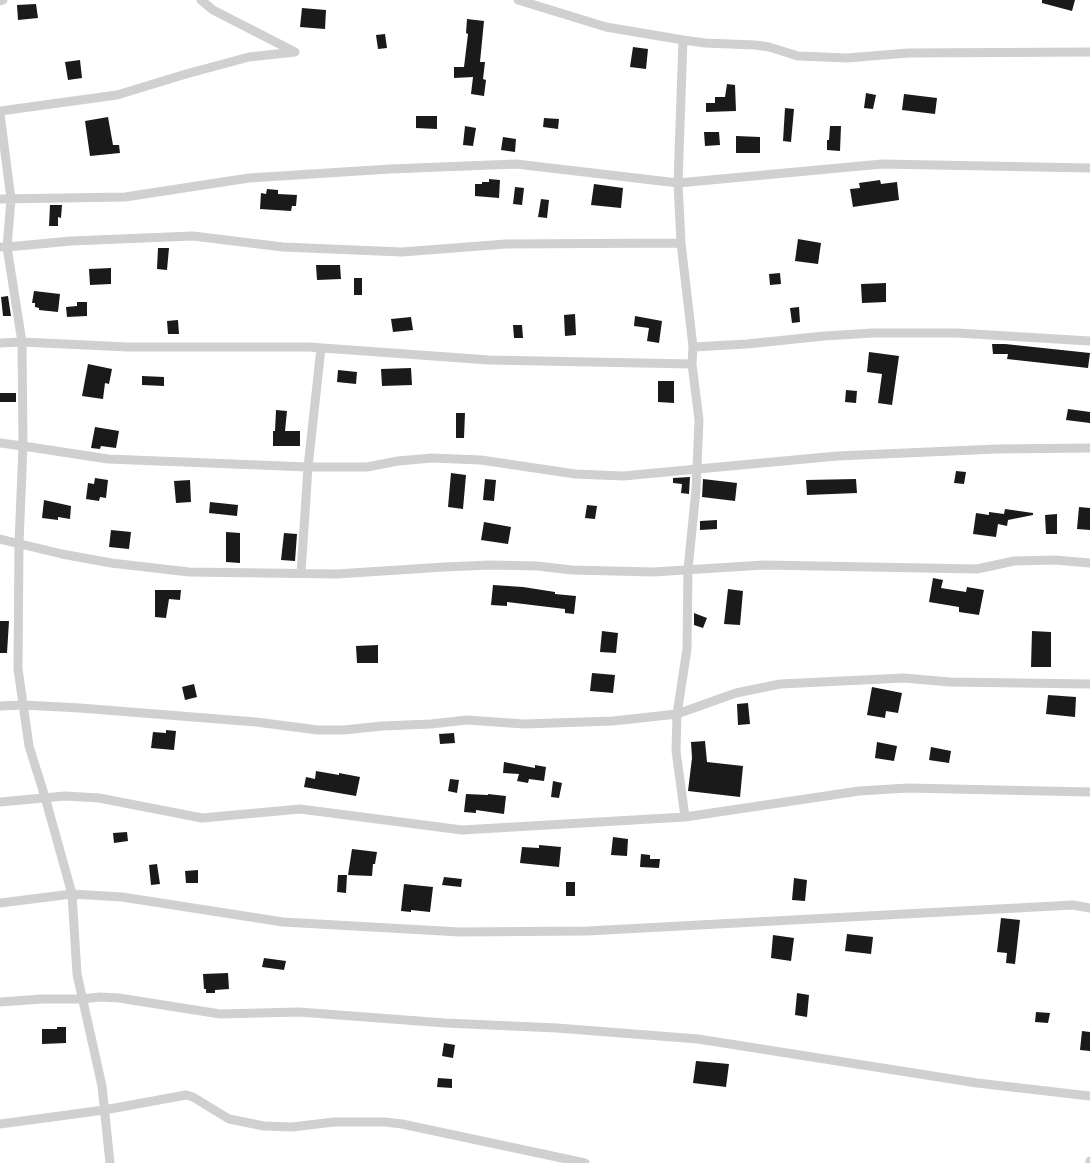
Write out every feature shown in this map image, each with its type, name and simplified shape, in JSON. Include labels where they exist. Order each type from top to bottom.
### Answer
[{"type":"street","points":[[110,1163],[102,1086],[77,974],[72,894],[29,746],[18,669],[19,543],[23,446],[22,342],[4,247],[11,199],[0,113],[117,95],[249,57],[295,52],[213,10],[201,0]]},
{"type":"street","points":[[518,0],[606,27],[683,40],[769,47],[798,56],[847,58],[908,53],[1090,52]]},
{"type":"street","points":[[683,40],[678,183],[681,243],[699,420],[688,569],[687,649],[677,714],[676,751],[684,817]]},
{"type":"street","points":[[0,200],[125,197],[249,178],[516,164],[678,183],[882,164],[1090,168]]},
{"type":"street","points":[[4,247],[71,241],[193,236],[283,247],[402,252],[507,244],[681,243]]},
{"type":"street","points":[[693,347],[873,333],[957,333],[1090,341]]},
{"type":"street","points":[[0,343],[128,347],[321,348],[489,360],[692,364]]},
{"type":"street","points":[[300,573],[321,348]]},
{"type":"street","points":[[0,443],[108,459],[308,468],[367,467],[432,458],[481,460],[575,474],[623,476],[837,456],[997,449],[1090,448]]},
{"type":"street","points":[[0,539],[111,563],[178,571],[337,574],[444,567],[537,566],[573,570],[653,572],[764,564],[977,569],[1014,561],[1055,560],[1090,563]]},
{"type":"street","points":[[0,706],[23,705],[202,718],[318,730],[344,730],[467,720],[524,724],[614,721],[677,714],[736,693],[780,684],[904,678],[950,682],[1090,684]]},
{"type":"street","points":[[0,802],[65,796],[99,798],[202,818],[300,808],[462,830],[684,817],[859,791],[908,788],[1090,792]]},
{"type":"street","points":[[0,903],[72,894],[122,897],[283,922],[460,932],[587,931],[1073,905],[1090,908]]},
{"type":"street","points":[[0,1002],[119,998],[220,1014],[299,1012],[698,1039],[977,1083],[1090,1096]]},
{"type":"street","points":[[0,1124],[104,1110],[190,1095],[229,1119],[264,1126],[292,1127],[334,1122],[385,1122],[585,1163]]},
{"type":"building","points":[[1042,0],[1075,0],[1072,11],[1042,3]]},
{"type":"building","points":[[36,4],[38,18],[18,20],[17,5]]},
{"type":"building","points":[[302,8],[326,10],[325,29],[300,27]]},
{"type":"building","points":[[467,19],[484,21],[480,62],[485,62],[484,96],[471,94],[473,77],[454,78],[454,67],[464,67],[468,34],[466,33]]},
{"type":"building","points":[[385,34],[387,48],[378,49],[376,35]]},
{"type":"building","points":[[633,47],[648,49],[646,69],[630,67]]},
{"type":"building","points":[[80,60],[82,78],[68,80],[65,62]]},
{"type":"building","points":[[727,84],[735,85],[736,111],[706,112],[706,103],[715,103],[715,97],[725,97]]},
{"type":"building","points":[[866,93],[876,95],[873,109],[864,108]]},
{"type":"building","points":[[904,94],[937,98],[935,114],[902,110]]},
{"type":"building","points":[[785,108],[794,109],[791,142],[783,141]]},
{"type":"building","points":[[416,116],[437,116],[437,129],[416,128]]},
{"type":"building","points":[[108,117],[113,145],[119,145],[120,153],[90,156],[85,121]]},
{"type":"building","points":[[544,118],[559,119],[558,129],[543,127]]},
{"type":"building","points":[[465,126],[476,128],[473,146],[463,145]]},
{"type":"building","points":[[830,126],[841,126],[840,151],[827,150]]},
{"type":"building","points":[[704,132],[719,132],[720,145],[705,146]]},
{"type":"building","points":[[736,136],[760,137],[760,153],[736,153]]},
{"type":"building","points":[[503,137],[516,139],[515,152],[501,150]]},
{"type":"building","points":[[489,179],[500,180],[499,198],[475,196],[475,184],[489,182]]},
{"type":"building","points":[[880,180],[881,184],[897,182],[899,200],[853,207],[850,189],[860,188],[859,183]]},
{"type":"building","points":[[594,184],[623,188],[621,208],[591,205]]},
{"type":"building","points":[[515,187],[524,188],[522,205],[513,204]]},
{"type":"building","points":[[267,189],[278,190],[278,194],[297,195],[296,206],[292,206],[291,211],[260,209],[261,193],[266,194]]},
{"type":"building","points":[[541,199],[549,200],[547,218],[538,217]]},
{"type":"building","points":[[50,205],[62,205],[58,226],[49,226]]},
{"type":"building","points":[[798,239],[821,243],[818,264],[795,261]]},
{"type":"building","points":[[158,248],[169,248],[167,270],[157,269]]},
{"type":"building","points":[[316,265],[340,265],[341,279],[317,280]]},
{"type":"building","points":[[111,268],[111,284],[90,285],[89,269]]},
{"type":"building","points":[[780,273],[781,284],[770,285],[769,274]]},
{"type":"building","points":[[354,278],[362,278],[362,295],[354,295]]},
{"type":"building","points":[[886,283],[886,302],[862,303],[861,284]]},
{"type":"building","points":[[34,291],[60,294],[58,312],[39,310],[35,307],[35,303],[32,303]]},
{"type":"building","points":[[8,296],[11,316],[3,316],[1,297]]},
{"type":"building","points":[[77,302],[87,302],[87,316],[67,317],[66,307],[77,306]]},
{"type":"building","points":[[799,307],[800,322],[792,323],[790,308]]},
{"type":"building","points":[[575,314],[576,335],[565,336],[564,315]]},
{"type":"building","points":[[635,316],[662,321],[659,343],[647,341],[649,328],[634,326]]},
{"type":"building","points":[[411,317],[413,330],[393,332],[391,319]]},
{"type":"building","points":[[178,320],[179,334],[168,334],[167,321]]},
{"type":"building","points":[[513,325],[522,325],[523,338],[514,338]]},
{"type":"building","points":[[992,344],[1090,353],[1088,368],[1007,359],[1008,354],[993,354]]},
{"type":"building","points":[[869,352],[899,356],[892,405],[878,403],[882,374],[867,372]]},
{"type":"building","points":[[88,364],[112,369],[109,384],[105,383],[103,399],[82,396]]},
{"type":"building","points":[[411,368],[412,385],[382,386],[381,369]]},
{"type":"building","points":[[338,370],[357,372],[356,384],[337,382]]},
{"type":"building","points":[[142,376],[164,377],[164,386],[142,385]]},
{"type":"building","points":[[658,381],[674,381],[674,403],[658,402]]},
{"type":"building","points":[[846,390],[857,391],[856,403],[845,402]]},
{"type":"building","points":[[0,393],[16,393],[16,402],[0,402]]},
{"type":"building","points":[[1068,409],[1090,412],[1090,423],[1066,420]]},
{"type":"building","points":[[276,410],[287,411],[285,431],[300,431],[300,446],[273,446]]},
{"type":"building","points":[[456,413],[465,413],[464,438],[456,438]]},
{"type":"building","points":[[95,427],[119,431],[116,448],[101,446],[100,449],[91,448]]},
{"type":"building","points":[[956,471],[966,472],[964,484],[954,483]]},
{"type":"building","points":[[451,473],[466,475],[463,509],[448,507]]},
{"type":"building","points":[[690,477],[689,494],[681,493],[682,484],[673,483],[673,478]]},
{"type":"building","points":[[95,478],[108,480],[106,498],[100,497],[99,501],[86,499],[88,483],[94,484]]},
{"type":"building","points":[[485,479],[496,480],[494,501],[483,500]]},
{"type":"building","points":[[703,479],[737,483],[735,501],[702,497]]},
{"type":"building","points":[[856,479],[857,493],[807,495],[806,480]]},
{"type":"building","points":[[190,480],[191,502],[176,503],[174,481]]},
{"type":"building","points":[[44,500],[71,506],[70,519],[42,518]]},
{"type":"building","points":[[210,502],[238,505],[237,516],[209,513]]},
{"type":"building","points":[[587,505],[597,506],[595,519],[585,518]]},
{"type":"building","points":[[1079,507],[1090,508],[1090,530],[1077,529]]},
{"type":"building","points":[[1005,509],[1033,513],[1033,515],[1008,520],[1007,526],[998,524],[996,537],[973,534],[976,513],[1004,514]]},
{"type":"building","points":[[1057,514],[1057,534],[1046,534],[1045,515]]},
{"type":"building","points":[[717,520],[717,529],[700,530],[700,521]]},
{"type":"building","points":[[484,522],[511,527],[508,544],[481,540]]},
{"type":"building","points":[[111,530],[131,532],[129,549],[109,547]]},
{"type":"building","points":[[226,532],[240,533],[240,563],[226,562]]},
{"type":"building","points":[[284,533],[297,534],[295,561],[281,560]]},
{"type":"building","points":[[933,578],[943,580],[941,588],[966,592],[967,587],[984,590],[979,615],[959,612],[959,607],[929,602]]},
{"type":"building","points":[[493,585],[523,587],[576,596],[574,614],[565,613],[565,609],[507,602],[507,606],[491,605]]},
{"type":"building","points":[[728,589],[743,591],[740,625],[724,624]]},
{"type":"building","points":[[155,590],[181,590],[180,600],[169,599],[166,618],[155,617]]},
{"type":"building","points":[[694,613],[707,618],[703,628],[694,625]]},
{"type":"building","points":[[0,621],[9,621],[7,653],[0,653]]},
{"type":"building","points":[[602,631],[618,633],[616,653],[600,652]]},
{"type":"building","points":[[1032,631],[1051,632],[1051,667],[1031,667]]},
{"type":"building","points":[[378,645],[378,663],[357,663],[356,646]]},
{"type":"building","points":[[592,673],[615,675],[613,693],[590,691]]},
{"type":"building","points":[[194,684],[197,697],[185,700],[182,687]]},
{"type":"building","points":[[872,687],[902,693],[898,713],[886,711],[885,718],[867,715]]},
{"type":"building","points":[[1048,695],[1076,697],[1075,717],[1046,714]]},
{"type":"building","points":[[748,703],[750,724],[738,725],[737,704]]},
{"type":"building","points":[[166,730],[176,731],[174,750],[151,748],[153,732],[166,733]]},
{"type":"building","points":[[454,733],[455,743],[440,744],[439,734]]},
{"type":"building","points":[[705,741],[707,762],[743,766],[740,797],[688,791],[692,758],[691,742]]},
{"type":"building","points":[[877,742],[897,746],[894,761],[875,758]]},
{"type":"building","points":[[931,747],[951,751],[949,763],[929,760]]},
{"type":"building","points":[[504,762],[535,768],[535,765],[546,767],[544,781],[529,779],[528,783],[517,781],[519,774],[503,773]]},
{"type":"building","points":[[316,771],[360,777],[356,796],[304,787],[306,777],[315,779]]},
{"type":"building","points":[[450,779],[459,780],[457,793],[448,791]]},
{"type":"building","points":[[553,781],[562,783],[559,798],[551,797]]},
{"type":"building","points":[[466,794],[506,796],[504,814],[476,810],[476,813],[464,812]]},
{"type":"building","points":[[127,832],[128,841],[114,843],[113,833]]},
{"type":"building","points":[[613,837],[628,839],[627,856],[611,855]]},
{"type":"building","points":[[539,845],[561,847],[559,867],[520,863],[522,847],[539,848]]},
{"type":"building","points":[[352,849],[377,852],[372,876],[348,875]]},
{"type":"building","points":[[641,854],[650,855],[650,859],[660,859],[659,868],[640,867]]},
{"type":"building","points":[[157,864],[160,884],[151,885],[149,865]]},
{"type":"building","points":[[198,870],[198,883],[186,883],[185,871]]},
{"type":"building","points":[[338,875],[347,875],[346,893],[337,892]]},
{"type":"building","points":[[444,877],[462,879],[461,887],[442,885]]},
{"type":"building","points":[[794,878],[807,880],[805,901],[792,900]]},
{"type":"building","points":[[566,882],[575,882],[575,896],[566,896]]},
{"type":"building","points":[[404,884],[433,887],[430,912],[401,911]]},
{"type":"building","points":[[1001,918],[1020,920],[1015,964],[1006,963],[1007,953],[997,952]]},
{"type":"building","points":[[847,934],[873,937],[871,954],[845,951]]},
{"type":"building","points":[[773,935],[794,938],[791,961],[771,958]]},
{"type":"building","points":[[264,958],[286,961],[284,970],[262,967]]},
{"type":"building","points":[[228,973],[229,989],[206,993],[203,974]]},
{"type":"building","points":[[797,993],[809,995],[807,1017],[795,1015]]},
{"type":"building","points":[[1036,1012],[1050,1013],[1048,1023],[1035,1022]]},
{"type":"building","points":[[57,1027],[66,1027],[66,1043],[42,1044],[42,1029],[57,1029]]},
{"type":"building","points":[[1082,1031],[1090,1032],[1090,1051],[1080,1050]]},
{"type":"building","points":[[444,1043],[455,1045],[453,1058],[442,1056]]},
{"type":"building","points":[[696,1061],[729,1064],[726,1087],[693,1083]]},
{"type":"building","points":[[438,1078],[452,1079],[452,1088],[437,1087]]}]
